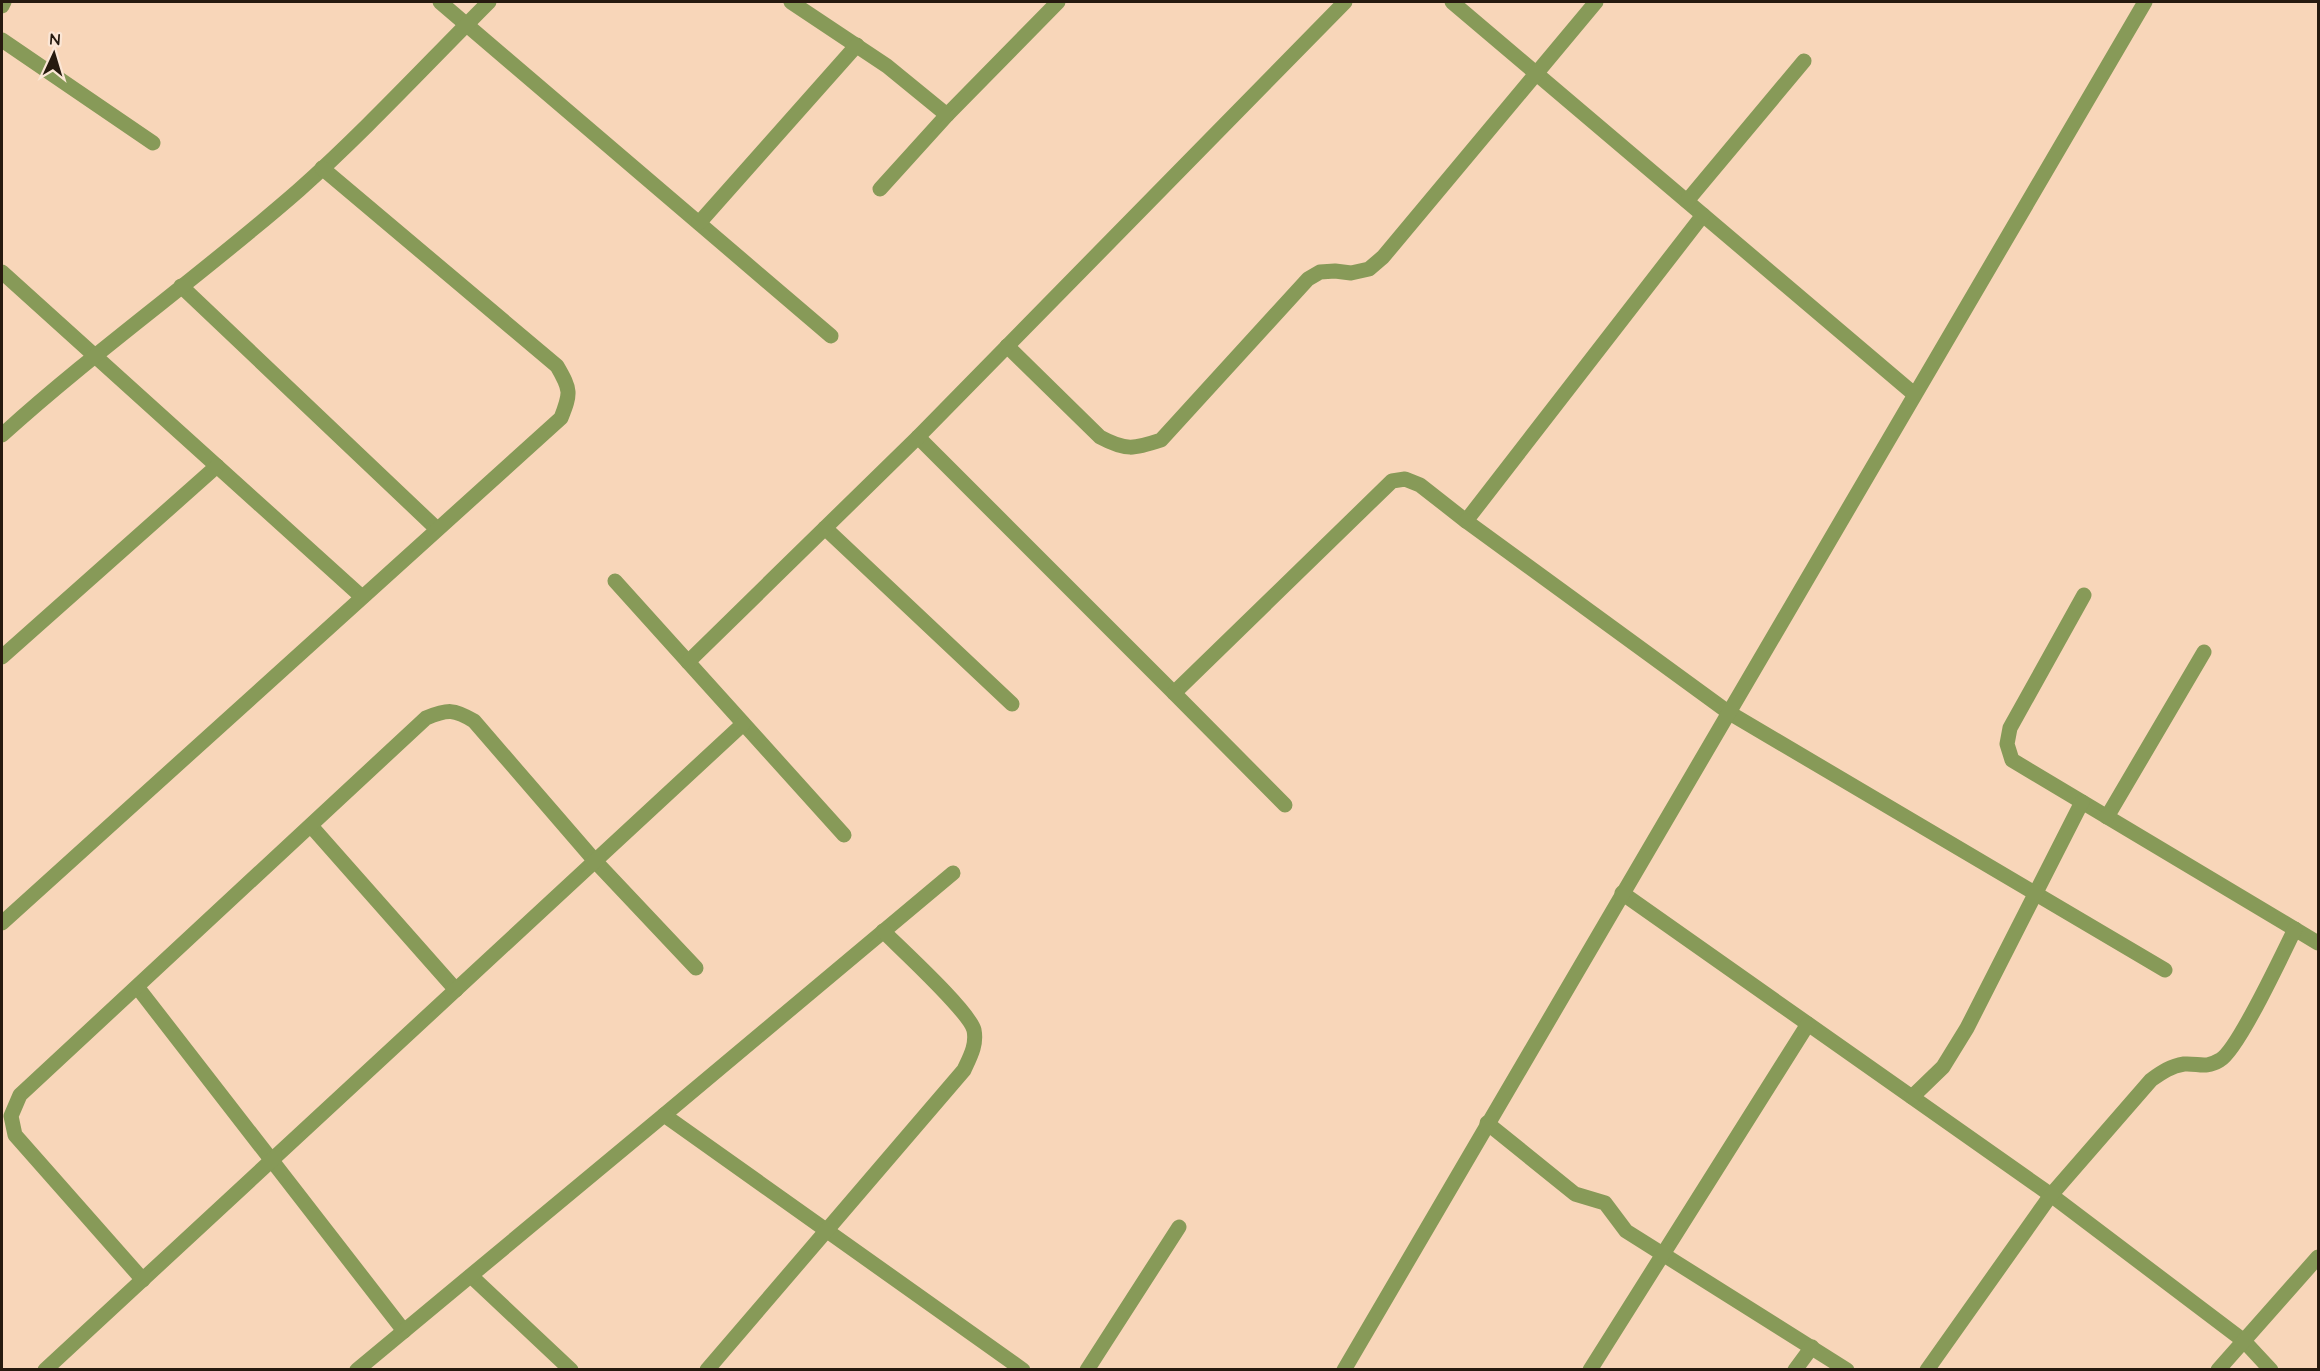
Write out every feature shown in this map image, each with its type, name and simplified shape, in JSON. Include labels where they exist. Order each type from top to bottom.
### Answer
[{"type":"street","points":[[2,6],[4,2]]},
{"type":"street","points":[[440,2],[831,336]]},
{"type":"street","points":[[2,435],[94,354],[290,197],[350,143],[489,2]]},
{"type":"street","points":[[791,2],[887,66],[947,115]]},
{"type":"street","points":[[880,189],[947,115],[1058,2]]},
{"type":"street","points":[[688,662],[918,437],[1345,2]]},
{"type":"street","points":[[1452,2],[1914,394]]},
{"type":"street","points":[[1007,346],[1100,437],[1118,447],[1140,447],[1161,440],[1308,279],[1320,272],[1351,273],[1369,269],[1383,257],[1596,2]]},
{"type":"street","points":[[1344,1370],[2145,2]]},
{"type":"street","points":[[2,40],[153,143]]},
{"type":"street","points":[[699,223],[857,45]]},
{"type":"street","points":[[1687,201],[1804,61]]},
{"type":"street","points":[[2,923],[561,418],[567,403],[569,386],[557,366],[322,168]]},
{"type":"street","points":[[1466,521],[1703,215]]},
{"type":"street","points":[[2,272],[362,597]]},
{"type":"street","points":[[181,286],[437,529]]},
{"type":"street","points":[[918,437],[1285,805]]},
{"type":"street","points":[[2,657],[217,466]]},
{"type":"street","points":[[1174,693],[1392,481],[1405,478],[1420,485],[1728,712],[2165,970]]},
{"type":"street","points":[[825,528],[1012,704]]},
{"type":"street","points":[[615,581],[844,835]]},
{"type":"street","points":[[2084,595],[2010,728],[2007,744],[2012,760],[2319,943]]},
{"type":"street","points":[[2107,817],[2204,652]]},
{"type":"street","points":[[143,1280],[15,1135],[11,1116],[20,1095],[138,988],[426,718],[445,711],[461,713],[474,721],[595,861],[696,968]]},
{"type":"street","points":[[45,1370],[743,724]]},
{"type":"street","points":[[1912,1097],[1943,1067],[1987,994],[2034,894],[2082,802]]},
{"type":"street","points":[[311,826],[456,990]]},
{"type":"street","points":[[357,1370],[953,873]]},
{"type":"street","points":[[1622,893],[2051,1195],[2244,1341],[2271,1370]]},
{"type":"street","points":[[1927,1370],[2051,1195],[2151,1080],[2169,1068],[2186,1064],[2205,1067],[2222,1059],[2237,1041],[2295,929]]},
{"type":"street","points":[[707,1370],[964,1070],[975,1047],[974,1029],[960,1010],[884,931]]},
{"type":"street","points":[[138,988],[404,1331]]},
{"type":"street","points":[[1590,1370],[1808,1024]]},
{"type":"street","points":[[664,1115],[1023,1370]]},
{"type":"street","points":[[1487,1124],[1575,1194],[1605,1203],[1626,1231],[1847,1370]]},
{"type":"street","points":[[1087,1370],[1179,1227]]},
{"type":"street","points":[[2218,1370],[2319,1257]]},
{"type":"street","points":[[471,1275],[571,1370]]},
{"type":"street","points":[[1795,1370],[1812,1347]]}]
